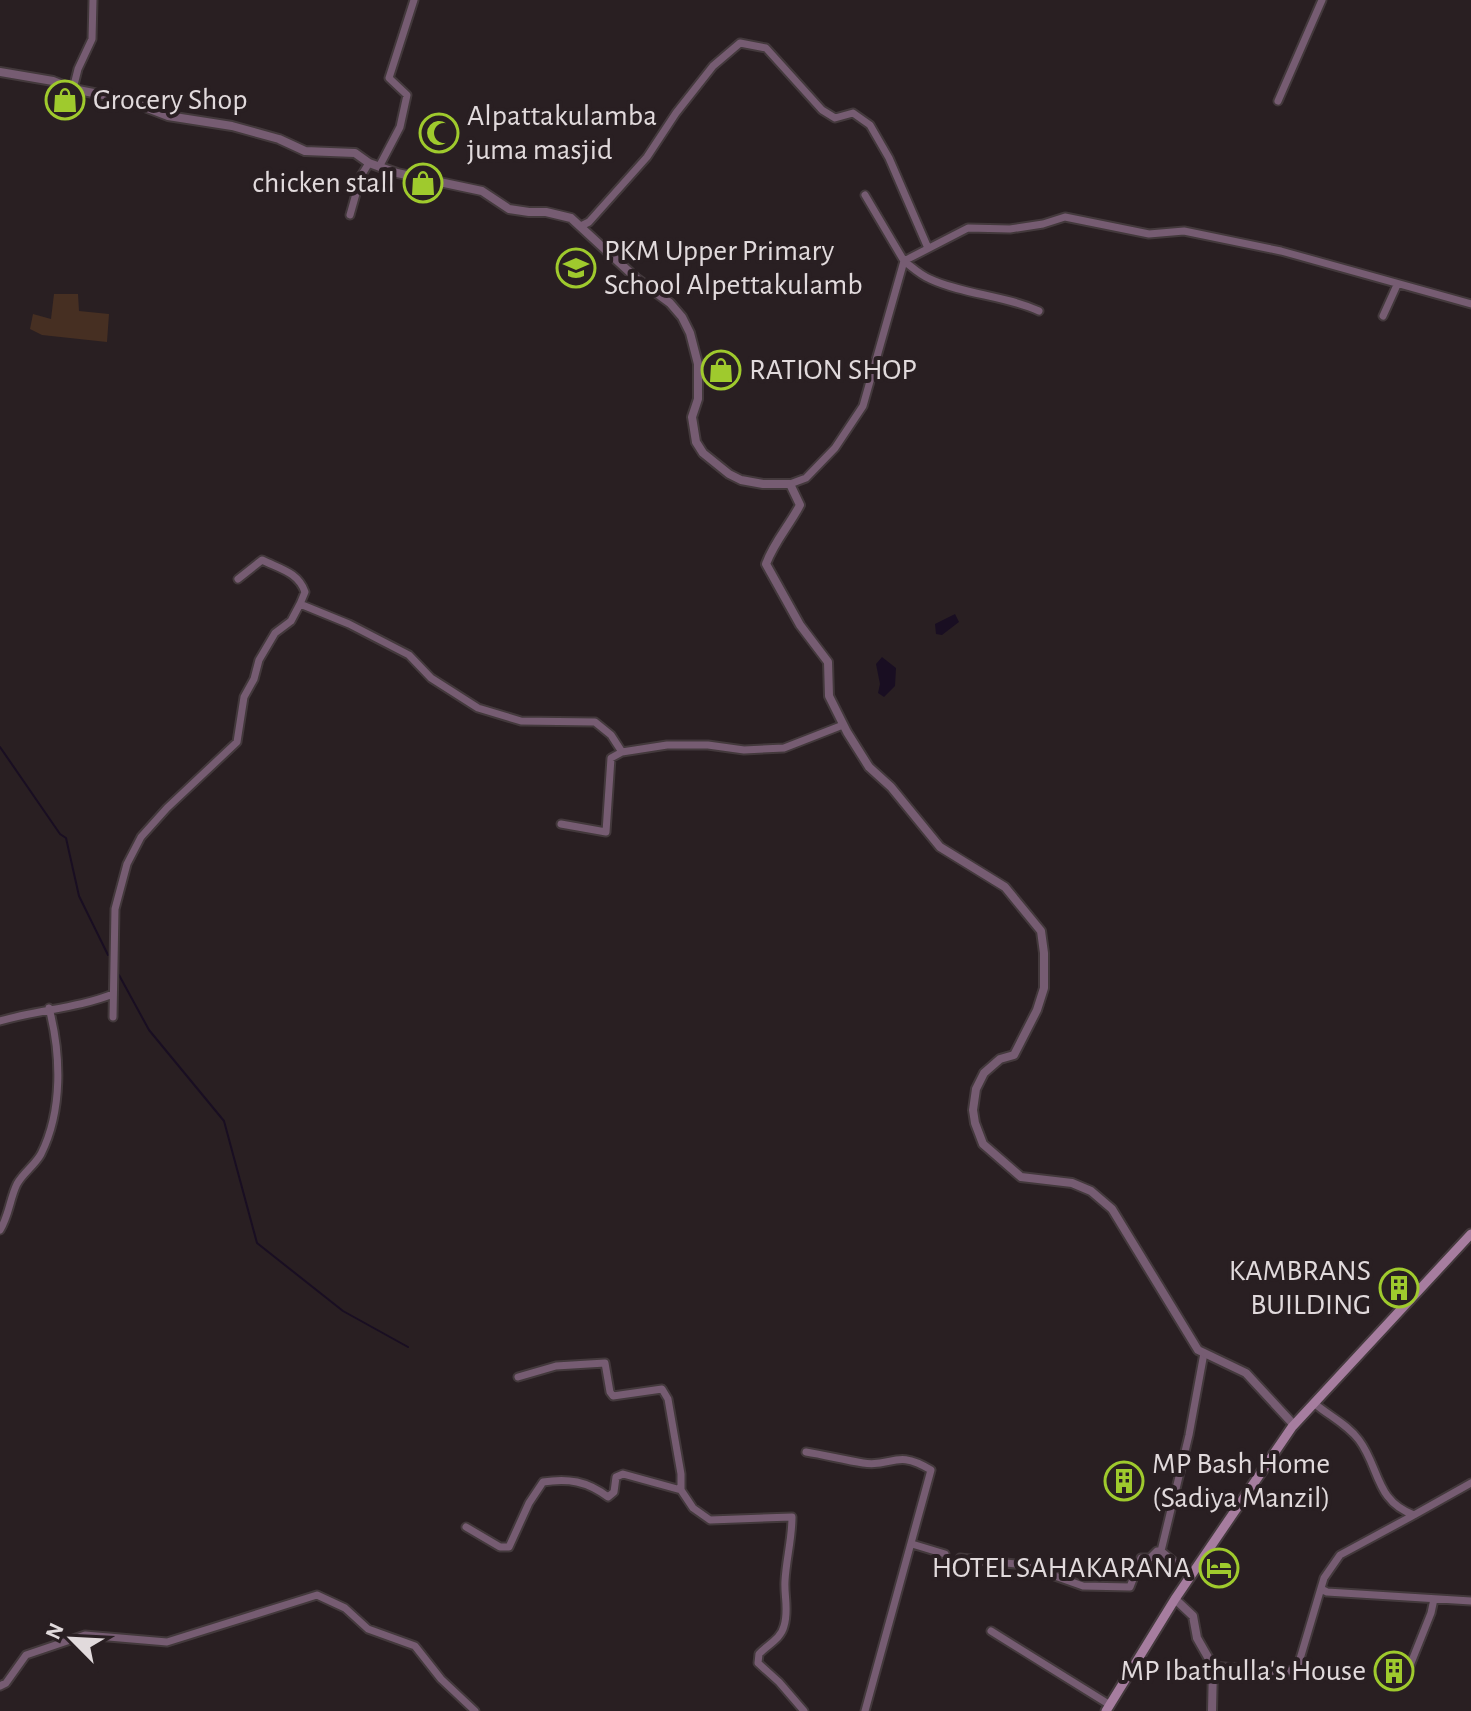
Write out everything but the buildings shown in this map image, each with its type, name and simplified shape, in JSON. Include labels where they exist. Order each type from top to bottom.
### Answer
[{"type":"main road","points":[[1108,1708],[1175,1599],[1294,1425],[1471,1234]]},
{"type":"street","points":[[73,89],[78,69],[92,39],[93,0]]},
{"type":"street","points":[[379,167],[400,127],[407,95],[389,78],[414,0]]},
{"type":"street","points":[[1278,101],[1322,0]]},
{"type":"street","points":[[581,226],[589,222],[647,157],[713,66],[740,43],[766,48],[822,110],[835,118],[853,113],[870,125],[889,158],[928,248]]},
{"type":"street","points":[[0,72],[53,81],[73,89],[124,99],[168,116],[232,126],[279,139],[305,151],[355,153],[379,167],[482,191],[509,209],[571,218],[682,317],[690,333],[698,364],[698,399],[692,417],[696,442],[703,453],[729,474],[763,484],[790,484],[806,478],[835,448],[863,406],[904,261],[968,228],[1010,229],[1065,217],[1149,234],[1184,231],[1281,251],[1471,304]]},
{"type":"street","points":[[350,215],[361,176],[369,163]]},
{"type":"street","points":[[865,195],[904,261],[927,279],[1039,311]]},
{"type":"street","points":[[1383,316],[1397,285]]},
{"type":"street","points":[[790,484],[800,505],[774,544],[766,564],[800,625],[828,662],[829,696],[843,725],[869,767],[891,787],[940,847],[1005,887],[1041,931],[1044,988],[1037,1010],[1014,1055],[1000,1059],[984,1073],[976,1089],[973,1110],[983,1144],[1021,1177],[1072,1183],[1091,1191],[1112,1209],[1198,1350],[1246,1373],[1294,1425]]},
{"type":"street","points":[[113,1017],[115,909],[127,864],[141,837],[167,808],[237,742],[244,697],[254,679],[259,660],[275,633],[291,621],[305,592],[292,573],[262,560],[238,579]]},
{"type":"street","points":[[300,604],[349,624],[409,655],[431,678],[478,708],[521,721],[595,722],[611,735],[622,752]]},
{"type":"street","points":[[561,824],[606,832],[611,758],[622,752],[667,745],[708,745],[744,750],[784,748],[843,725]]},
{"type":"street","points":[[0,1021],[49,1008],[96,1001],[113,994]]},
{"type":"street","points":[[0,1230],[17,1184],[40,1155],[52,1119],[59,1074],[57,1038],[49,1008]]},
{"type":"street","points":[[1161,1551],[1189,1435],[1204,1353]]},
{"type":"street","points":[[518,1377],[556,1366],[605,1363],[613,1396],[662,1389],[668,1399],[681,1490],[693,1508],[710,1520],[792,1517],[784,1628],[773,1643],[759,1654],[758,1663],[804,1711]]},
{"type":"street","points":[[1314,1403],[1353,1432],[1367,1453],[1379,1486],[1404,1512],[1414,1515]]},
{"type":"street","points":[[806,1452],[865,1464],[899,1457],[931,1470],[865,1711]]},
{"type":"street","points":[[466,1527],[500,1547],[509,1547],[529,1503],[543,1482],[575,1480],[592,1486],[608,1497],[614,1492],[616,1477],[623,1474],[681,1490]]},
{"type":"street","points":[[1213,1666],[1269,1676],[1297,1669],[1324,1578],[1340,1555],[1471,1483]]},
{"type":"street","points":[[912,1544],[945,1554]]},
{"type":"street","points":[[960,1558],[1024,1565],[1083,1586],[1130,1587],[1141,1558],[1150,1558],[1161,1551]]},
{"type":"street","points":[[1161,1551],[1191,1576]]},
{"type":"street","points":[[1321,1589],[1327,1592],[1471,1601]]},
{"type":"street","points":[[0,1686],[6,1683],[26,1655],[85,1635],[167,1642],[317,1595],[345,1608],[368,1629],[415,1646],[441,1679],[475,1711]]},
{"type":"street","points":[[1175,1599],[1193,1616],[1197,1638],[1213,1666],[1212,1711]]},
{"type":"street","points":[[1409,1668],[1434,1599]]},
{"type":"street","points":[[991,1631],[1108,1708]]},
{"type":"shaded area","points":[[582,259],[596,270],[585,284],[577,280],[571,289],[565,285]]},
{"type":"shaded area","points":[[54,294],[78,294],[79,311],[109,314],[107,342],[42,335],[30,329],[33,314],[51,319]]},
{"type":"shaded area","points":[[955,614],[959,622],[942,635],[936,634],[935,624]]},
{"type":"shaded area","points":[[882,657],[896,668],[895,686],[884,697],[878,693],[880,684],[876,664]]},
{"type":"waterway","points":[[0,747],[60,834],[66,838],[79,896],[108,955]]},
{"type":"waterway","points":[[119,975],[149,1030],[224,1121],[257,1243],[343,1311],[408,1347]]},
{"type":"place","name":"Grocery Shop","points":[[65,100]]},
{"type":"place","name":"Alpattakulamba juma masjid","points":[[439,133]]},
{"type":"place","name":"chicken stall","points":[[423,183]]},
{"type":"place","name":"PKM Upper Primary School Alpettakulamb","points":[[576,268]]},
{"type":"place","name":"RATION SHOP","points":[[721,370]]},
{"type":"place","name":"KAMBRANS BUILDING","points":[[1399,1288]]},
{"type":"place","name":"MP Bash Home (Sadiya Manzil)","points":[[1124,1481]]},
{"type":"place","name":"HOTEL SAHAKARANA","points":[[1219,1568]]},
{"type":"place","name":"MP Ibathulla's House","points":[[1394,1671]]}]
